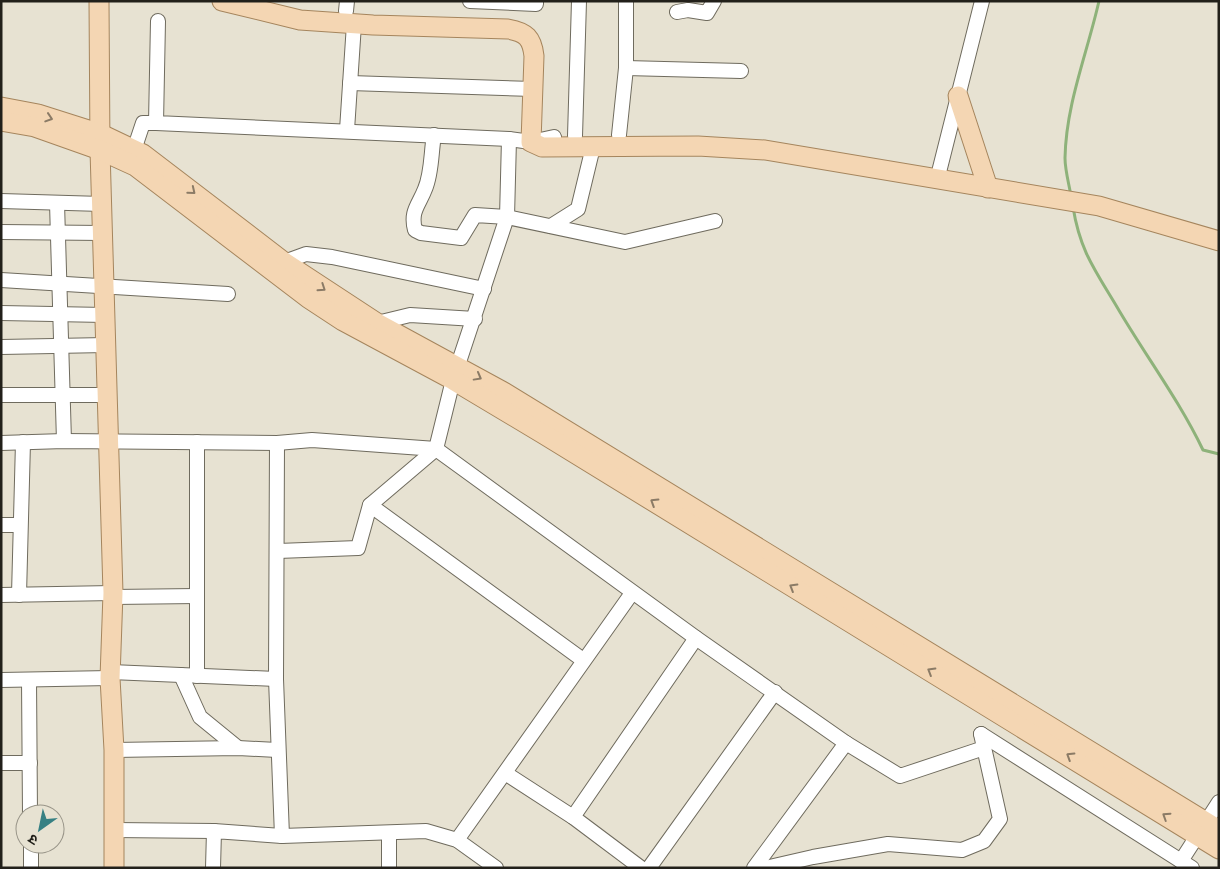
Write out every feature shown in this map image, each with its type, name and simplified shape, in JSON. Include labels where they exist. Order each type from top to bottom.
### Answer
[{"type":"main road","points":[[99,1],[102,204],[113,595],[111,675],[114,750],[114,868]]},
{"type":"main road","points":[[222,1],[300,20],[349,12],[506,17],[530,23],[539,32],[543,44],[542,127],[547,134],[554,137],[619,135],[765,137],[938,174]]},
{"type":"main road","points":[[270,1],[305,8],[508,29],[524,33],[529,37],[534,49],[531,142],[542,148],[698,146],[765,150],[1100,199],[1219,228]]},
{"type":"main road","points":[[958,96],[986,181]]},
{"type":"main road","points":[[1,107],[38,114],[140,159],[284,262],[372,330]]},
{"type":"main road","points":[[1,121],[101,142]]},
{"type":"main road","points":[[140,159],[308,298],[455,373],[502,391],[691,516],[1207,829],[1219,849]]},
{"type":"main road","points":[[1100,199],[1219,241]]},
{"type":"street","points":[[470,1],[536,4],[536,1]]},
{"type":"street","points":[[575,136],[579,1]]},
{"type":"street","points":[[619,135],[626,68],[626,1]]},
{"type":"street","points":[[677,12],[688,10],[707,13],[714,1]]},
{"type":"street","points":[[938,174],[982,1]]},
{"type":"street","points":[[347,130],[350,83],[349,12]]},
{"type":"street","points":[[156,122],[158,21]]},
{"type":"street","points":[[626,68],[741,71]]},
{"type":"street","points":[[350,83],[533,89]]},
{"type":"street","points":[[140,159],[143,123],[156,122],[434,134],[531,142],[554,137]]},
{"type":"street","points":[[434,134],[425,190],[415,209],[415,230],[421,233],[461,238],[475,215],[507,217],[625,242],[715,221]]},
{"type":"street","points":[[278,551],[358,548],[370,505],[436,449],[455,373],[475,319],[507,217],[509,139]]},
{"type":"street","points":[[551,226],[578,209],[593,147]]},
{"type":"street","points":[[1,201],[102,204]]},
{"type":"street","points":[[57,203],[64,441]]},
{"type":"street","points":[[1,232],[103,233]]},
{"type":"street","points":[[284,262],[306,254],[332,257],[484,288]]},
{"type":"street","points":[[1,280],[60,282],[228,294]]},
{"type":"street","points":[[1,313],[105,315]]},
{"type":"street","points":[[372,330],[410,315],[475,319]]},
{"type":"street","points":[[1,347],[106,345]]},
{"type":"street","points":[[1,395],[63,393],[107,395]]},
{"type":"street","points":[[1,443],[64,441],[277,443],[312,440],[436,449],[632,593],[846,743],[900,776],[984,748]]},
{"type":"street","points":[[19,595],[23,442]]},
{"type":"street","points":[[197,442],[197,676]]},
{"type":"street","points":[[277,443],[276,679],[277,750],[282,836]]},
{"type":"street","points":[[370,505],[583,660]]},
{"type":"street","points":[[1,525],[20,526]]},
{"type":"street","points":[[457,840],[632,593]]},
{"type":"street","points":[[1,595],[197,596]]},
{"type":"street","points":[[573,818],[696,638]]},
{"type":"street","points":[[1,680],[111,675],[181,675],[276,679]]},
{"type":"street","points":[[181,675],[200,717],[238,748]]},
{"type":"street","points":[[29,680],[30,804]]},
{"type":"street","points":[[649,868],[775,692]]},
{"type":"street","points":[[765,868],[813,857],[888,844],[962,850],[984,841],[1000,818],[981,734],[1186,864],[1207,829],[1219,802]]},
{"type":"street","points":[[754,868],[846,743]]},
{"type":"street","points":[[114,750],[238,748],[277,750]]},
{"type":"street","points":[[1,763],[30,763]]},
{"type":"street","points":[[505,773],[573,818],[641,868]]},
{"type":"street","points":[[114,830],[214,831],[282,836],[389,834],[426,831],[457,840],[496,868]]},
{"type":"street","points":[[213,868],[214,831]]},
{"type":"street","points":[[389,834],[389,868]]},
{"type":"street","points":[[31,854],[31,868]]},
{"type":"waterway","points":[[1071,196],[1066,172],[1066,138],[1073,99],[1099,1]]},
{"type":"waterway","points":[[1073,207],[1084,248],[1102,282],[1173,395],[1203,450],[1219,454]]}]
